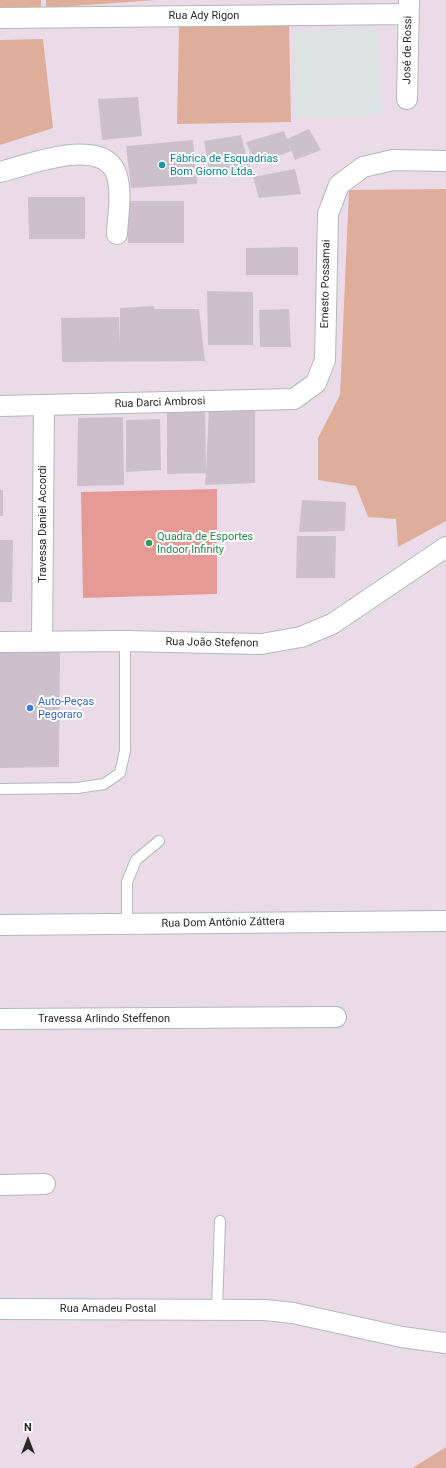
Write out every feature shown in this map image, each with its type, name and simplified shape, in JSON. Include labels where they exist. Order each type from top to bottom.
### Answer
[{"type":"street","name":"Rua Ady Rigon","points":[[0,18],[409,7]]},
{"type":"street","name":"José de Rossi","points":[[407,100],[409,7]]},
{"type":"street","points":[[0,172],[66,155],[82,153],[99,155],[114,168],[117,176],[119,195],[117,234]]},
{"type":"street","name":"Ernesto Possamai","points":[[316,383],[325,360],[328,214],[339,185],[363,167],[393,160],[446,161]]},
{"type":"street","name":"Rua Darci Ambrosi","points":[[0,406],[294,399],[316,383]]},
{"type":"street","name":"Travessa Daniel Accordi","points":[[42,642],[44,406]]},
{"type":"street","name":"Rua João Stefenon","points":[[0,642],[125,641],[261,644],[301,638],[332,624],[446,547]]},
{"type":"street","name":"Rua Dom Antônio Záttera","points":[[0,925],[446,921]]},
{"type":"street","name":"Travessa Arlindo Steffenon","points":[[0,1019],[208,1019],[336,1017]]},
{"type":"street","points":[[0,1185],[45,1184]]},
{"type":"street","name":"Rua Amadeu Postal","points":[[0,1309],[217,1308],[265,1310],[293,1314],[402,1337],[446,1343]]},
{"type":"lane","points":[[0,789],[77,788],[104,784],[120,773],[125,751],[125,641]]},
{"type":"lane","points":[[127,924],[127,882],[136,860],[159,841]]},
{"type":"lane","points":[[217,1308],[220,1221]]},
{"type":"shaded area","points":[[0,0],[41,0],[41,10],[0,10]]},
{"type":"shaded area","points":[[46,0],[156,0],[46,8]]},
{"type":"shaded area","points":[[289,25],[291,122],[177,124],[179,27]]},
{"type":"shaded area","points":[[377,27],[382,115],[294,118],[293,31]]},
{"type":"shaded area","points":[[43,39],[53,128],[0,145],[0,40]]},
{"type":"shaded area","points":[[446,189],[446,521],[398,547],[396,519],[368,517],[356,486],[318,480],[318,438],[340,395],[349,190]]},
{"type":"shaded area","name":"Quadra de Esportes Indoor Infinity","points":[[217,489],[217,594],[83,598],[81,492]]},
{"type":"shaded area","points":[[446,1447],[446,1468],[414,1468],[414,1467]]},
{"type":"building","points":[[138,97],[142,136],[102,140],[98,99]]},
{"type":"building","points":[[309,129],[321,150],[295,160],[288,142],[291,151],[256,165],[246,142],[284,131],[287,139]]},
{"type":"building","points":[[241,135],[250,170],[210,176],[204,141]]},
{"type":"building","name":"Fábrica de Esquadrias Bom Giorno Ltda.","points":[[193,140],[197,184],[131,188],[126,146]]},
{"type":"building","points":[[295,169],[301,194],[259,198],[253,177]]},
{"type":"building","points":[[28,197],[85,197],[85,239],[29,239]]},
{"type":"building","points":[[127,201],[184,201],[184,243],[128,243]]},
{"type":"building","points":[[298,247],[298,275],[246,275],[246,248]]},
{"type":"building","points":[[207,291],[253,292],[253,345],[208,345]]},
{"type":"building","points":[[154,306],[154,309],[199,309],[205,361],[62,362],[61,318],[119,317],[120,349],[120,308]]},
{"type":"building","points":[[289,309],[291,347],[260,347],[259,310]]},
{"type":"building","points":[[205,405],[206,471],[209,407],[255,405],[255,483],[205,485],[206,473],[167,474],[167,406]]},
{"type":"building","points":[[123,417],[124,485],[77,486],[78,418]]},
{"type":"building","points":[[160,419],[161,470],[126,472],[126,420]]},
{"type":"building","points":[[0,490],[3,490],[3,516],[0,516]]},
{"type":"building","points":[[302,500],[346,502],[345,531],[299,532]]},
{"type":"building","points":[[297,536],[336,536],[335,578],[296,578]]},
{"type":"building","points":[[0,540],[13,540],[12,602],[0,602]]},
{"type":"building","name":"Auto-Peças Pegoraro","points":[[60,649],[59,767],[0,768],[0,650]]},
{"type":"place","name":"Fábrica de Esquadrias Bom Giorno Ltda.","points":[[162,165]]},
{"type":"place","name":"Quadra de Esportes Indoor Infinity","points":[[149,543]]},
{"type":"place","name":"Auto-Peças Pegoraro","points":[[30,708]]}]
